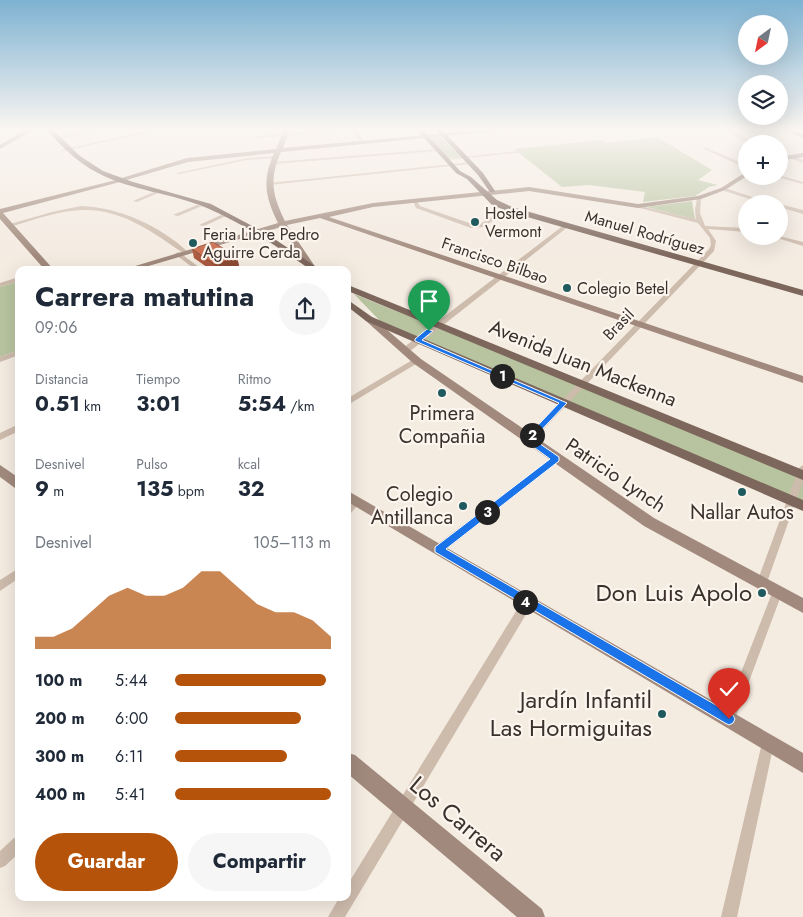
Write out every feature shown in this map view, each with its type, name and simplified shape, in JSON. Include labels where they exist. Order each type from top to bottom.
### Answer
[{"type":"main road","points":[[92,172],[199,206],[255,231]]},
{"type":"main road","points":[[458,172],[473,193]]},
{"type":"main road","name":"Manuel Rodríguez","points":[[458,172],[469,178],[499,205],[509,210],[803,289]]},
{"type":"main road","name":"Manuel Rodríguez","points":[[479,172],[504,203],[518,209],[700,261],[803,293]]},
{"type":"main road","points":[[115,180],[193,200],[229,216],[307,266]]},
{"type":"main road","name":"Avenida Juan Mackenna","points":[[351,289],[436,326],[802,472]]},
{"type":"main road","name":"Patricio Lynch","points":[[351,305],[369,319]]},
{"type":"main road","points":[[369,319],[798,504]]},
{"type":"street","points":[[46,266],[0,213],[17,206],[142,172]]},
{"type":"street","points":[[179,173],[185,172]]},
{"type":"street","points":[[272,172],[269,184],[272,198],[283,224],[309,266]]},
{"type":"street","points":[[269,184],[387,172]]},
{"type":"street","points":[[638,206],[698,198],[723,189],[738,179]]},
{"type":"street","points":[[788,179],[803,183]]},
{"type":"street","points":[[723,189],[743,195]]},
{"type":"street","points":[[139,266],[255,231],[320,216],[374,205],[496,191],[540,190],[638,206],[700,222],[706,227],[738,229]]},
{"type":"street","points":[[135,201],[156,193]]},
{"type":"street","points":[[698,198],[697,206],[700,222]]},
{"type":"street","points":[[414,200],[418,207],[471,226],[481,226],[509,210]]},
{"type":"street","points":[[176,215],[199,206]]},
{"type":"street","points":[[10,225],[70,209],[101,208],[132,220],[160,234],[196,266]]},
{"type":"street","points":[[788,208],[803,212]]},
{"type":"street","points":[[202,225],[223,216]]},
{"type":"street","name":"Francisco Bilbao","points":[[320,216],[803,380]]},
{"type":"street","points":[[406,350],[566,226]]},
{"type":"street","name":"Brasil","points":[[528,440],[712,250],[713,238],[706,227]]},
{"type":"street","points":[[788,240],[803,244]]},
{"type":"street","points":[[0,285],[15,280]]},
{"type":"street","name":"Patricio Lynch","points":[[369,319],[418,361],[528,440],[649,522],[761,585],[803,606]]},
{"type":"street","points":[[0,360],[15,354]]},
{"type":"street","points":[[351,399],[418,361]]},
{"type":"street","points":[[0,437],[15,429]]},
{"type":"street","points":[[439,550],[556,459]]},
{"type":"street","points":[[0,470],[15,483]]},
{"type":"street","points":[[761,585],[798,504],[802,472]]},
{"type":"street","points":[[351,503],[439,550],[803,764]]},
{"type":"street","points":[[0,586],[15,575]]},
{"type":"street","points":[[729,719],[777,593]]},
{"type":"street","points":[[351,892],[527,602]]},
{"type":"street","points":[[729,917],[768,743]]},
{"type":"street","name":"Los Carrera","points":[[351,764],[534,917]]},
{"type":"street","points":[[0,861],[15,847]]},
{"type":"street","points":[[336,917],[346,901]]},
{"type":"green space","points":[[543,172],[709,172],[698,180],[718,185],[709,187],[695,196],[643,202],[645,192],[589,185],[562,187]]},
{"type":"green space","points":[[692,201],[695,219],[646,207]]},
{"type":"green space","points":[[15,282],[15,351],[0,357],[0,287]]},
{"type":"green space","points":[[354,294],[803,476],[803,503],[382,323]]},
{"type":"building","points":[[213,242],[237,257],[215,265],[192,249]]},
{"type":"place","name":"Hostel Vermont","points":[[475,222]]},
{"type":"place","name":"Feria Libre Pedro Aguirre Cerda","points":[[193,243]]},
{"type":"place","name":"Colegio Betel","points":[[567,288]]},
{"type":"place","name":"Primera Compañia","points":[[442,393]]},
{"type":"place","name":"Nallar Autos","points":[[742,492]]},
{"type":"place","name":"Colegio Antillanca","points":[[463,506]]},
{"type":"place","name":"Don Luis Apolo","points":[[762,593]]},
{"type":"place","name":"Jardín Infantil Las Hormiguitas","points":[[662,714]]},
{"type":"route","points":[[429,331],[418,340],[564,403],[528,440],[556,459],[439,550],[729,719]]}]
